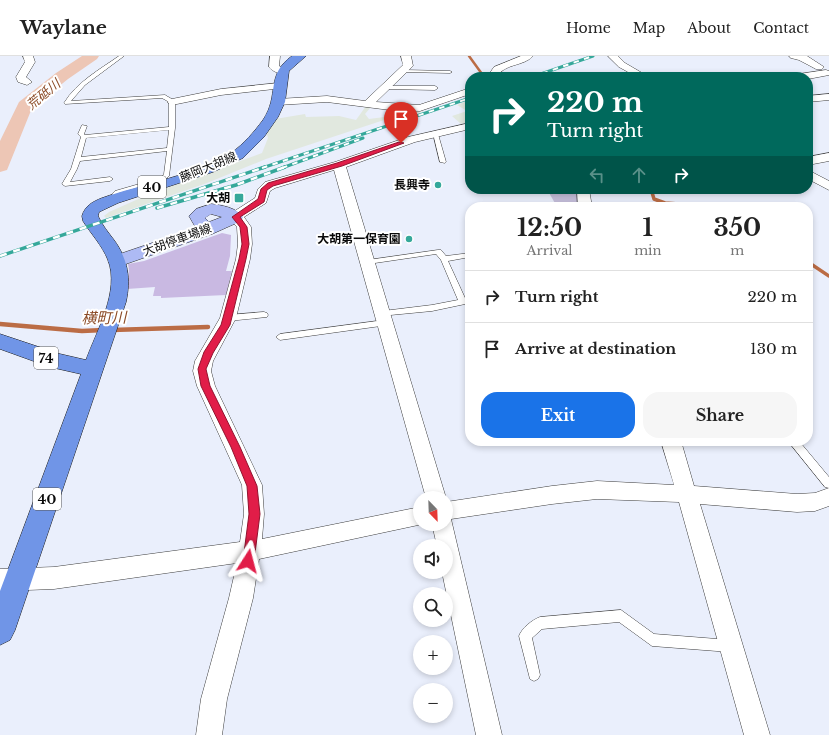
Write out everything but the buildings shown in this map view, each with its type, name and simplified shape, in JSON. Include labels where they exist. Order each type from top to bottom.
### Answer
[{"type":"main road","points":[[281,78],[300,56]]},
{"type":"main road","name":"藤岡大胡線","points":[[0,630],[9,580],[94,368],[108,330],[122,280],[117,261],[112,250],[93,224],[90,216],[94,208],[116,198],[186,176],[234,158],[253,142],[269,119],[278,102],[281,78]]},
{"type":"main road","name":"大胡停車場線","points":[[117,261],[206,230],[235,217]]},
{"type":"main road","name":"74","points":[[0,341],[59,363],[94,368]]},
{"type":"street","points":[[27,82],[24,82],[21,77],[30,62],[28,56]]},
{"type":"street","points":[[172,102],[281,78],[274,67],[275,56]]},
{"type":"street","points":[[368,104],[408,66],[406,56]]},
{"type":"street","points":[[494,72],[499,68],[528,56]]},
{"type":"street","points":[[613,56],[635,72]]},
{"type":"street","points":[[794,56],[802,57],[826,70]]},
{"type":"street","points":[[813,73],[826,70]]},
{"type":"street","points":[[278,102],[328,99],[390,107],[424,108],[465,94]]},
{"type":"street","points":[[813,99],[829,97]]},
{"type":"street","points":[[209,735],[214,699],[241,598],[250,551],[254,514],[252,486],[202,375],[204,361],[226,325],[245,244],[244,227],[235,217],[261,200],[264,189],[270,185],[339,165],[412,139],[465,127]]},
{"type":"street","points":[[813,160],[829,157]]},
{"type":"street","points":[[339,165],[434,491]]},
{"type":"street","points":[[813,177],[829,186]]},
{"type":"street","points":[[673,446],[756,735]]},
{"type":"street","points":[[453,510],[552,495],[597,490],[644,491],[688,496],[797,503],[815,502],[829,497]]},
{"type":"street","points":[[9,580],[54,578],[250,551],[413,517]]},
{"type":"street","points":[[444,531],[488,735]]},
{"type":"lane","points":[[116,198],[115,194],[117,192],[165,177],[167,173],[172,128],[172,102],[163,96],[67,103],[90,79],[122,56]]},
{"type":"lane","points":[[404,71],[450,72]]},
{"type":"lane","points":[[385,87],[434,88]]},
{"type":"lane","points":[[84,126],[81,134],[84,137],[77,159],[65,184],[110,179]]},
{"type":"lane","points":[[84,137],[172,128]]},
{"type":"lane","points":[[435,134],[444,162]]},
{"type":"lane","points":[[77,159],[170,149]]},
{"type":"lane","points":[[368,262],[438,252],[444,259],[465,297]]},
{"type":"lane","points":[[444,259],[465,256]]},
{"type":"lane","points":[[280,337],[384,319],[465,301]]},
{"type":"lane","points":[[228,318],[264,315]]},
{"type":"lane","points":[[797,446],[829,484]]},
{"type":"lane","points":[[534,675],[525,636],[540,623],[621,616],[652,640],[730,646]]},
{"type":"shaded area","points":[[465,102],[465,110],[457,105]]},
{"type":"shaded area","points":[[366,106],[371,107],[365,114],[369,119],[394,115],[389,109],[424,111],[407,117],[403,115],[384,120],[266,159],[207,183],[106,218],[104,216],[109,212],[145,196],[262,153],[268,138],[266,131],[275,119],[305,114],[306,117],[339,116],[356,120]]},
{"type":"shaded area","points":[[465,112],[465,123],[461,124],[452,116]]},
{"type":"shaded area","points":[[550,194],[578,194],[578,202],[554,202]]},
{"type":"shaded area","points":[[222,233],[231,235],[230,256],[226,271],[232,271],[226,295],[161,298],[161,296],[153,296],[155,287],[127,289],[129,270],[128,264],[144,261]]},
{"type":"waterway","name":"荒砥川","points":[[0,166],[6,148],[25,106],[62,76],[92,56]]},
{"type":"waterway","points":[[469,56],[481,72]]},
{"type":"waterway","points":[[652,194],[654,199],[662,202]]},
{"type":"waterway","points":[[813,265],[829,276]]},
{"type":"waterway","name":"横町川","points":[[0,324],[82,331],[104,330]]},
{"type":"waterway","name":"横町川","points":[[112,330],[208,327]]},
{"type":"railway","points":[[547,72],[593,56]]},
{"type":"railway","points":[[262,168],[465,100]]},
{"type":"railway","points":[[282,168],[363,138]]},
{"type":"railway","points":[[0,256],[265,167]]},
{"type":"railway","points":[[157,208],[236,185],[285,167]]},
{"type":"place","name":"長興寺","points":[[438,185]]},
{"type":"place","name":"大胡","points":[[239,198]]},
{"type":"place","name":"大胡第一保育園","points":[[409,239]]},
{"type":"route","points":[[248,561],[254,514],[252,486],[236,447],[202,375],[204,361],[226,325],[243,259],[245,244],[244,227],[239,219],[235,217],[261,200],[264,189],[270,185],[339,165],[401,143]]}]
